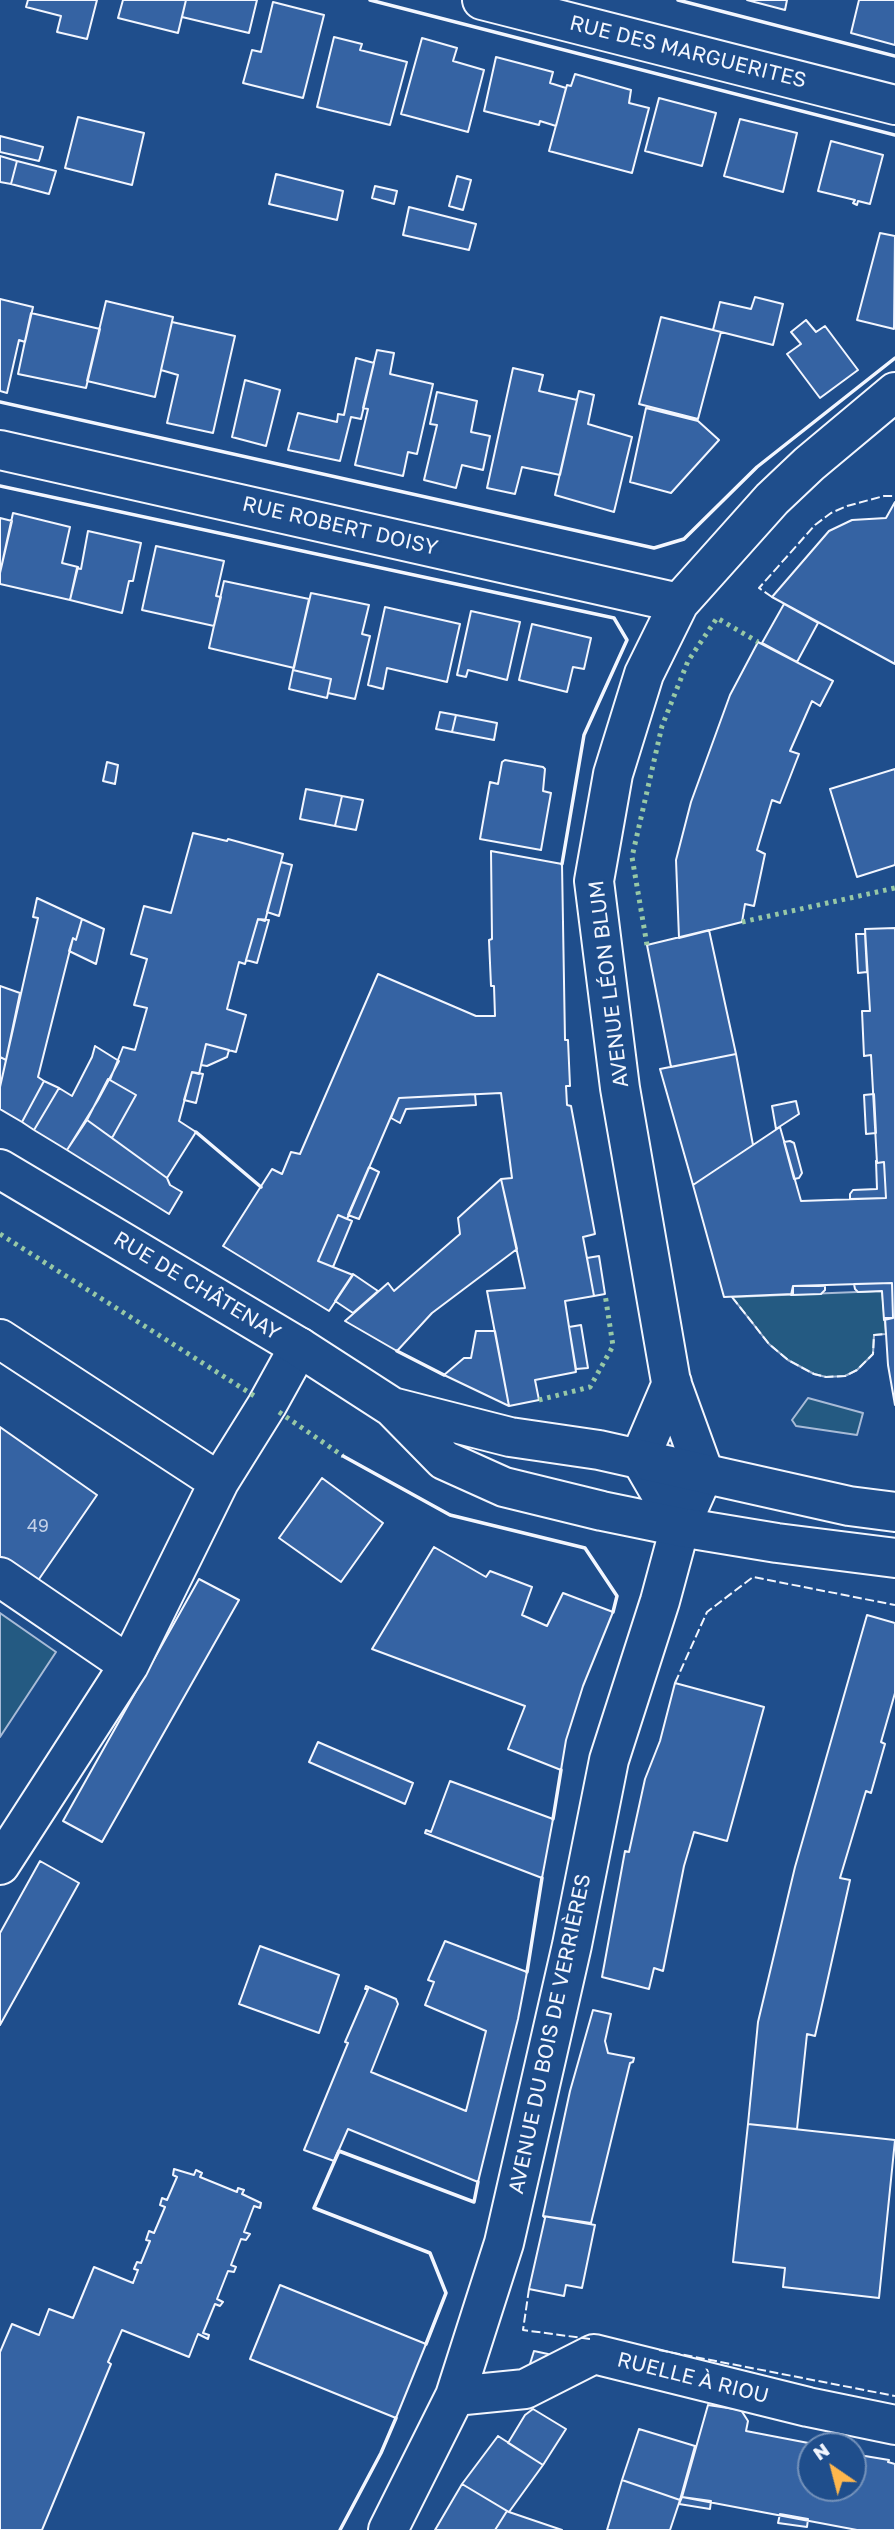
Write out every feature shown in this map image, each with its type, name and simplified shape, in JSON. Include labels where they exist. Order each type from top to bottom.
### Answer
[{"type":"street","name":"RUE DES MARGUERITES","points":[[482,0],[895,105]]},
{"type":"street","name":"AVENUE LÉON BLUM","points":[[705,1473],[672,1383],[620,1088],[594,881],[613,774],[644,674],[679,603],[772,499],[809,464],[895,392]]},
{"type":"street","name":"RUE ROBERT DOISY","points":[[0,450],[679,603]]},
{"type":"street","name":"RUE DE CHÂTENAY","points":[[0,1169],[299,1348],[392,1407],[444,1461],[504,1487],[602,1511],[777,1543],[895,1558]]},
{"type":"street","points":[[0,1339],[219,1482]]},
{"type":"street","points":[[0,1865],[130,1665],[219,1482],[299,1348]]},
{"type":"street","points":[[672,1383],[640,1458],[680,1527]]},
{"type":"street","name":"RUE DE CHÂTENAY","points":[[392,1407],[510,1437],[640,1458],[849,1506],[895,1512]]},
{"type":"street","name":"AVENUE DU BOIS DE VERRIÈRES","points":[[388,2530],[455,2396],[504,2243],[572,1945],[609,1760],[660,1601],[680,1527],[705,1473]]},
{"type":"street","points":[[0,1577],[130,1665]]},
{"type":"street","name":"RUELLE À RIOU","points":[[455,2396],[525,2389],[594,2354],[808,2407],[895,2425]]},
{"type":"shaded area","points":[[882,1291],[886,1334],[874,1335],[873,1354],[857,1370],[845,1376],[826,1377],[814,1374],[788,1360],[769,1344],[732,1297]]},
{"type":"shaded area","points":[[808,1398],[863,1413],[857,1435],[796,1426],[792,1420]]},
{"type":"shaded area","points":[[0,1613],[56,1652],[0,1737]]},
{"type":"building","points":[[28,0],[97,0],[87,39],[57,32],[61,16],[26,7]]},
{"type":"building","points":[[123,0],[186,0],[178,33],[118,18]]},
{"type":"building","points":[[186,0],[257,0],[249,33],[182,17]]},
{"type":"building","points":[[747,0],[787,0],[785,10]]},
{"type":"building","points":[[859,0],[895,0],[895,45],[851,33]]},
{"type":"building","points":[[273,2],[324,15],[303,98],[243,83],[252,50],[261,52]]},
{"type":"building","points":[[334,37],[362,44],[360,50],[407,62],[390,125],[317,107]]},
{"type":"building","points":[[422,38],[457,48],[453,61],[484,70],[468,132],[401,114]]},
{"type":"building","points":[[496,57],[553,72],[550,83],[566,88],[556,126],[540,121],[539,125],[484,111]]},
{"type":"building","points":[[575,74],[631,90],[629,103],[649,108],[632,173],[549,151],[567,85],[571,86]]},
{"type":"building","points":[[659,98],[716,113],[702,166],[645,151]]},
{"type":"building","points":[[78,117],[144,133],[132,185],[65,168]]},
{"type":"building","points":[[740,119],[797,133],[783,192],[724,176]]},
{"type":"building","points":[[0,136],[43,147],[39,161],[0,152]]},
{"type":"building","points":[[831,141],[883,155],[870,204],[858,201],[857,205],[853,203],[855,200],[818,191]]},
{"type":"building","points":[[0,156],[17,161],[11,184],[0,182]]},
{"type":"building","points":[[17,161],[56,171],[49,194],[11,184]]},
{"type":"building","points":[[276,174],[343,191],[337,220],[269,204]]},
{"type":"building","points":[[457,176],[471,180],[463,210],[449,206]]},
{"type":"building","points":[[375,186],[397,191],[394,204],[372,198]]},
{"type":"building","points":[[409,207],[476,224],[469,250],[403,235]]},
{"type":"building","points":[[880,233],[895,236],[894,329],[857,320]]},
{"type":"building","points":[[755,297],[783,304],[773,345],[713,330],[720,302],[751,309]]},
{"type":"building","points":[[0,299],[33,307],[25,342],[19,340],[7,393],[0,391]]},
{"type":"building","points":[[106,301],[173,317],[155,397],[87,381]]},
{"type":"building","points":[[31,313],[100,329],[86,388],[18,374]]},
{"type":"building","points":[[661,317],[721,332],[698,419],[639,404]]},
{"type":"building","points":[[806,320],[816,332],[825,326],[858,370],[820,398],[787,354],[801,344],[791,332]]},
{"type":"building","points":[[172,322],[235,336],[213,433],[167,423],[178,375],[161,370]]},
{"type":"building","points":[[377,350],[394,353],[390,374],[433,384],[417,454],[408,452],[403,476],[355,465],[368,409],[363,408]]},
{"type":"building","points":[[356,358],[374,363],[361,419],[351,417],[340,461],[288,450],[298,413],[337,422],[338,414],[344,415]]},
{"type":"building","points":[[513,368],[543,375],[539,391],[577,400],[560,475],[522,467],[515,494],[487,488]]},
{"type":"building","points":[[245,380],[280,390],[266,446],[232,437]]},
{"type":"building","points":[[579,391],[594,395],[588,424],[632,437],[614,512],[555,495]]},
{"type":"building","points":[[437,392],[477,401],[471,432],[490,436],[483,470],[462,465],[456,488],[424,480],[437,425],[430,424]]},
{"type":"building","points":[[646,408],[698,421],[719,440],[671,493],[630,482]]},
{"type":"building","points":[[895,502],[895,664],[772,597],[829,531],[852,520],[886,518]]},
{"type":"building","points":[[13,513],[70,527],[62,563],[78,567],[70,600],[0,584]]},
{"type":"building","points":[[0,518],[12,521],[0,573]]},
{"type":"building","points":[[88,531],[141,543],[133,581],[129,581],[122,613],[70,600],[77,568],[81,569]]},
{"type":"building","points":[[156,546],[224,561],[216,596],[221,597],[214,626],[142,610]]},
{"type":"building","points":[[224,581],[309,599],[294,668],[209,648]]},
{"type":"building","points":[[311,593],[369,605],[362,634],[370,636],[355,699],[328,693],[331,679],[293,670]]},
{"type":"building","points":[[784,604],[818,623],[797,662],[762,643]]},
{"type":"building","points":[[385,607],[460,624],[447,682],[387,668],[383,689],[368,685]]},
{"type":"building","points":[[471,611],[520,622],[507,680],[468,670],[466,677],[457,675]]},
{"type":"building","points":[[532,624],[591,638],[584,669],[573,667],[567,692],[519,680]]},
{"type":"building","points":[[758,642],[833,681],[820,706],[812,701],[790,751],[799,754],[780,803],[772,800],[757,850],[765,854],[754,906],[745,904],[742,922],[679,938],[676,860],[691,802],[730,695]]},
{"type":"building","points":[[293,670],[331,679],[327,698],[289,689]]},
{"type":"building","points":[[440,712],[456,715],[452,732],[436,729]]},
{"type":"building","points":[[456,715],[497,723],[494,740],[452,732]]},
{"type":"building","points":[[505,760],[545,769],[543,791],[551,793],[541,850],[480,839],[490,782],[498,784],[502,762]]},
{"type":"building","points":[[107,762],[118,765],[115,784],[103,781]]},
{"type":"building","points":[[895,769],[895,865],[857,877],[830,789]]},
{"type":"building","points":[[306,789],[342,796],[335,826],[300,819]]},
{"type":"building","points":[[342,796],[363,800],[356,830],[335,826]]},
{"type":"building","points":[[193,833],[227,841],[228,839],[283,854],[265,921],[258,919],[245,964],[239,962],[227,1009],[246,1015],[236,1052],[206,1044],[199,1074],[192,1072],[179,1121],[196,1132],[167,1178],[112,1138],[136,1095],[110,1080],[123,1047],[135,1050],[147,1008],[134,1005],[147,959],[131,954],[144,906],[171,913]]},
{"type":"building","points":[[491,851],[562,864],[565,1040],[568,1040],[570,1086],[566,1086],[567,1105],[571,1106],[595,1234],[583,1237],[594,1296],[565,1301],[576,1372],[535,1380],[539,1400],[509,1406],[487,1291],[525,1288],[501,1179],[512,1178],[501,1093],[399,1098],[347,1219],[338,1215],[318,1261],[353,1275],[329,1311],[223,1246],[272,1169],[282,1174],[291,1152],[300,1154],[378,974],[476,1016],[495,1016],[489,940],[492,939]]},
{"type":"building","points":[[281,862],[292,865],[279,916],[267,912]]},
{"type":"building","points":[[37,898],[82,919],[76,940],[73,938],[38,1077],[44,1081],[22,1122],[0,1109],[0,1087],[38,918],[33,917]]},
{"type":"building","points":[[82,919],[104,929],[96,964],[69,951],[73,938],[76,940]]},
{"type":"building","points":[[258,919],[269,920],[257,963],[246,960]]},
{"type":"building","points":[[895,928],[895,1405],[888,1365],[885,1318],[893,1318],[892,1283],[793,1286],[793,1294],[724,1297],[693,1185],[780,1127],[801,1201],[886,1198],[884,1162],[877,1163],[871,1055],[864,1056],[862,1011],[870,1011],[865,929]]},
{"type":"building","points":[[709,930],[736,1054],[671,1067],[647,945]]},
{"type":"building","points":[[856,934],[865,934],[867,972],[858,973]]},
{"type":"building","points":[[0,986],[20,993],[6,1060],[0,1057]]},
{"type":"building","points":[[206,1044],[229,1050],[227,1057],[207,1066],[201,1065]]},
{"type":"building","points":[[95,1046],[119,1061],[67,1150],[34,1130],[59,1088],[72,1096]]},
{"type":"building","points":[[736,1054],[753,1145],[693,1185],[660,1069]]},
{"type":"building","points":[[0,1057],[6,1060],[0,1087]]},
{"type":"building","points":[[192,1072],[203,1074],[196,1103],[184,1100]]},
{"type":"building","points":[[108,1079],[136,1095],[112,1138],[87,1120]]},
{"type":"building","points":[[44,1081],[59,1088],[34,1130],[22,1122]]},
{"type":"building","points":[[475,1094],[476,1105],[406,1109],[400,1123],[391,1118],[399,1098]]},
{"type":"building","points":[[874,1094],[876,1133],[866,1134],[864,1095]]},
{"type":"building","points":[[796,1101],[799,1114],[776,1129],[772,1106]]},
{"type":"building","points":[[87,1120],[182,1192],[169,1214],[67,1150]]},
{"type":"building","points":[[784,1142],[794,1143],[802,1173],[799,1178],[794,1179]]},
{"type":"building","points":[[876,1161],[884,1162],[886,1198],[850,1199],[853,1190],[877,1189]]},
{"type":"building","points":[[369,1167],[379,1172],[359,1219],[348,1215]]},
{"type":"building","points":[[501,1179],[517,1249],[432,1313],[397,1351],[345,1321],[388,1283],[394,1291],[460,1234],[458,1218]]},
{"type":"building","points":[[338,1215],[352,1221],[333,1267],[318,1261]]},
{"type":"building","points":[[599,1256],[605,1294],[594,1296],[587,1258]]},
{"type":"building","points":[[353,1274],[378,1291],[353,1313],[335,1301]]},
{"type":"building","points":[[892,1283],[893,1318],[884,1320],[882,1291],[858,1292],[854,1284]]},
{"type":"building","points":[[793,1286],[825,1286],[825,1290],[821,1294],[791,1295]]},
{"type":"building","points":[[581,1325],[588,1368],[576,1369],[569,1327]]},
{"type":"building","points":[[476,1331],[495,1331],[509,1406],[444,1375],[464,1358],[471,1358]]},
{"type":"building","points":[[0,1427],[97,1495],[37,1582],[0,1556]]},
{"type":"building","points":[[322,1478],[383,1523],[341,1582],[279,1538]]},
{"type":"building","points":[[434,1547],[486,1577],[490,1571],[532,1587],[522,1615],[547,1626],[563,1593],[613,1612],[583,1686],[566,1740],[561,1770],[508,1749],[525,1706],[372,1649]]},
{"type":"building","points":[[199,1579],[239,1600],[102,1842],[63,1821]]},
{"type":"building","points":[[867,1615],[895,1623],[895,1693],[881,1742],[885,1744],[871,1793],[866,1791],[840,1878],[850,1880],[815,2036],[807,2034],[797,2129],[748,2124],[758,2022],[795,1867]]},
{"type":"building","points":[[675,1683],[764,1707],[727,1841],[694,1832],[684,1866],[663,1971],[654,1968],[649,1989],[602,1977],[625,1851],[629,1852],[645,1779],[660,1741]]},
{"type":"building","points":[[318,1742],[413,1783],[405,1804],[309,1762]]},
{"type":"building","points":[[450,1781],[553,1819],[542,1878],[425,1833],[426,1830],[431,1832]]},
{"type":"building","points":[[40,1861],[79,1883],[0,2025],[0,1933]]},
{"type":"building","points":[[445,1941],[527,1972],[478,2182],[348,2129],[334,2161],[304,2150],[348,2043],[345,2042],[368,1989],[365,1989],[366,1986],[396,1999],[398,2004],[371,2072],[466,2111],[486,2031],[425,2005],[434,1982],[428,1980]]},
{"type":"building","points":[[260,1946],[339,1975],[319,2033],[239,2004]]},
{"type":"building","points":[[593,2010],[611,2014],[605,2041],[608,2053],[634,2058],[630,2063],[591,2223],[543,2216],[570,2091]]},
{"type":"building","points":[[748,2124],[895,2140],[879,2298],[783,2287],[785,2268],[733,2262]]},
{"type":"building","points":[[174,2169],[194,2175],[196,2170],[202,2173],[200,2177],[237,2192],[238,2188],[244,2190],[242,2194],[261,2203],[260,2208],[254,2206],[244,2232],[250,2234],[246,2240],[241,2239],[231,2265],[236,2267],[234,2272],[228,2271],[217,2299],[223,2302],[220,2306],[215,2304],[203,2333],[209,2335],[208,2339],[198,2334],[189,2357],[122,2330],[108,2362],[111,2364],[42,2530],[0,2530],[0,2352],[12,2324],[39,2335],[49,2309],[73,2318],[94,2267],[133,2283],[138,2270],[134,2269],[137,2262],[141,2263],[150,2241],[146,2240],[149,2231],[154,2233],[165,2207],[160,2205],[162,2198],[167,2200],[177,2177],[173,2175]]},
{"type":"building","points":[[543,2216],[595,2225],[582,2288],[566,2285],[564,2296],[529,2289],[545,2218]]},
{"type":"building","points":[[280,2285],[426,2344],[396,2418],[250,2359]]},
{"type":"building","points":[[534,2351],[548,2354],[544,2371],[529,2367]]},
{"type":"building","points":[[708,2405],[741,2410],[748,2421],[746,2431],[797,2441],[797,2502],[867,2502],[867,2456],[889,2460],[888,2462],[895,2464],[895,2530],[857,2530],[682,2497]]},
{"type":"building","points":[[533,2409],[566,2429],[543,2465],[508,2443],[525,2415]]},
{"type":"building","points":[[639,2429],[695,2446],[680,2500],[622,2480]]},
{"type":"building","points":[[498,2436],[543,2465],[509,2512],[462,2484]]},
{"type":"building","points":[[622,2480],[680,2500],[670,2530],[607,2530]]},
{"type":"building","points":[[462,2484],[507,2511],[495,2530],[435,2530]]},
{"type":"building","points":[[682,2497],[711,2501],[710,2509],[679,2504]]},
{"type":"building","points":[[507,2511],[509,2512],[562,2530],[495,2530]]},
{"type":"building","points":[[780,2514],[808,2519],[807,2527],[778,2523]]},
{"type":"hedge","points":[[647,945],[632,857],[662,726],[688,661],[717,618],[758,642]]},
{"type":"hedge","points":[[742,922],[895,888]]},
{"type":"hedge","points":[[0,1234],[256,1397]]},
{"type":"hedge","points":[[539,1400],[590,1387],[613,1346],[605,1294]]},
{"type":"hedge","points":[[279,1412],[343,1456]]},
{"type":"fence","points":[[772,597],[759,588],[815,525],[831,513],[847,506],[884,496],[895,496]]},
{"type":"fence","points":[[732,1297],[769,1344],[788,1360],[814,1374],[826,1377],[845,1376],[857,1370],[873,1354],[874,1335],[886,1334]]},
{"type":"fence","points":[[675,1683],[707,1612],[753,1577],[895,1605]]},
{"type":"fence","points":[[529,2289],[523,2330],[590,2339]]},
{"type":"fence","points":[[659,2350],[895,2396]]},
{"type":"wall","points":[[370,0],[895,135]]},
{"type":"wall","points":[[678,0],[895,56]]},
{"type":"wall","points":[[0,402],[654,548],[684,539],[757,467],[895,358]]},
{"type":"wall","points":[[0,486],[614,618],[627,640],[584,735],[562,864]]},
{"type":"wall","points":[[196,1132],[261,1187]]},
{"type":"wall","points":[[397,1351],[444,1375]]},
{"type":"wall","points":[[343,1456],[450,1515],[585,1548],[617,1596],[613,1612]]},
{"type":"wall","points":[[553,1819],[561,1770]]},
{"type":"wall","points":[[527,1972],[542,1878]]},
{"type":"wall","points":[[426,2344],[446,2293],[430,2253],[314,2208],[339,2151],[474,2202],[478,2182]]},
{"type":"wall","points":[[340,2530],[381,2453],[396,2418]]}]
